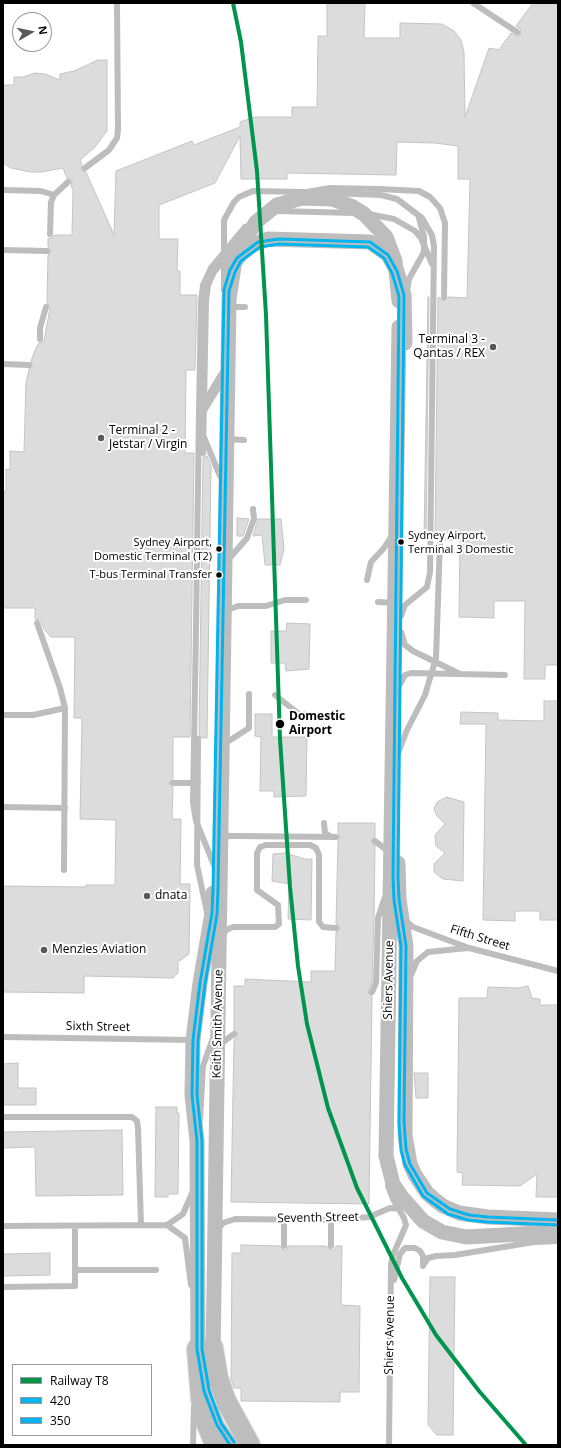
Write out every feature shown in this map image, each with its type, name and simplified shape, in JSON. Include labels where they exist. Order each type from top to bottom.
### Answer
[{"type":"highway","points":[[200,1347],[201,1399],[206,1422],[215,1445]]},
{"type":"highway","points":[[200,1347],[218,1378],[226,1401],[250,1445]]},
{"type":"street","name":"Shiers Avenue","points":[[256,222],[277,205],[302,198],[322,198],[351,206],[371,220],[386,238],[395,261],[399,288],[386,1156]]},
{"type":"street","name":"Keith Smith Avenue","points":[[230,1445],[217,1425],[204,1391],[197,1321],[197,1141],[192,1095],[193,1040],[200,983],[212,913],[216,750],[220,439],[230,299],[233,272],[240,247],[256,222]]},
{"type":"street","name":"Shiers Avenue","points":[[224,290],[227,278],[237,258],[258,242],[279,239],[365,241],[382,250],[393,264],[401,283],[406,312],[398,899],[406,946],[407,994],[405,1135],[410,1164],[420,1184],[427,1193],[443,1206],[459,1212],[488,1217],[558,1220]]},
{"type":"street","name":"Keith Smith Avenue","points":[[224,290],[222,307],[225,372],[225,575],[214,1235],[200,1347],[236,1445]]},
{"type":"street","points":[[386,1156],[393,1184],[409,1206],[423,1221],[442,1232],[466,1236],[558,1232]]},
{"type":"lane","points":[[85,168],[110,150],[117,138],[117,3]]},
{"type":"lane","points":[[473,3],[517,32]]},
{"type":"lane","points":[[477,3],[483,3]]},
{"type":"lane","points":[[50,234],[50,211],[54,195],[68,182]]},
{"type":"lane","points":[[277,205],[297,194],[319,189],[405,190],[425,193],[440,208],[445,223],[444,297]]},
{"type":"lane","points":[[3,190],[41,191],[54,195]]},
{"type":"lane","name":"Keith Smith Avenue","points":[[224,290],[224,220],[239,197],[253,192],[262,190],[381,194],[397,199],[415,212],[428,226],[432,235],[434,246],[430,572],[426,587],[405,605],[401,614]]},
{"type":"lane","points":[[203,453],[201,302],[203,285],[211,268],[250,222],[262,215],[276,211],[373,214],[387,216],[415,231],[424,245],[433,268]]},
{"type":"lane","points":[[406,312],[410,279],[422,257],[424,245],[422,228],[415,212]]},
{"type":"lane","points":[[214,859],[196,820],[193,803],[199,425],[202,412],[206,301],[208,285],[214,272],[256,222]]},
{"type":"lane","points":[[3,250],[47,250]]},
{"type":"lane","points":[[40,339],[40,328],[46,307]]},
{"type":"lane","points":[[222,307],[245,307]]},
{"type":"lane","points":[[3,364],[29,365]]},
{"type":"lane","points":[[202,412],[225,372]]},
{"type":"lane","points":[[199,425],[220,476]]},
{"type":"lane","points":[[220,439],[244,440]]},
{"type":"lane","points":[[225,575],[229,558],[247,538],[254,519],[253,509]]},
{"type":"lane","points":[[367,580],[371,562],[389,543],[396,524]]},
{"type":"lane","points":[[392,779],[398,755],[429,684],[436,658],[440,541]]},
{"type":"lane","points":[[218,625],[223,613],[232,607],[266,606],[285,600],[306,600]]},
{"type":"lane","points":[[378,602],[395,603],[401,614]]},
{"type":"lane","points":[[37,623],[65,708],[64,870]]},
{"type":"lane","points":[[401,632],[405,645],[413,651],[462,674]]},
{"type":"lane","points":[[400,684],[403,677],[408,674],[505,675]]},
{"type":"lane","points":[[216,750],[249,728],[249,694]]},
{"type":"lane","points":[[276,695],[299,714],[305,714]]},
{"type":"lane","points":[[3,715],[33,715],[65,708]]},
{"type":"lane","points":[[198,738],[198,872],[219,969]]},
{"type":"lane","points":[[172,783],[198,783]]},
{"type":"lane","points":[[3,807],[65,808]]},
{"type":"lane","points":[[214,859],[219,842],[229,836],[333,837],[325,833],[324,823]]},
{"type":"lane","points":[[375,840],[386,848],[398,865]]},
{"type":"lane","points":[[197,1141],[202,1112],[203,1066],[206,1054],[221,1020],[224,933],[233,927],[275,927],[280,921],[278,905],[257,890],[257,853],[260,847],[266,845],[310,845],[316,848],[319,856],[318,922],[323,927],[336,928]]},
{"type":"lane","points":[[372,992],[376,983],[378,918],[390,885]]},
{"type":"lane","name":"Fifth Street","points":[[401,916],[412,927],[469,948],[558,971]]},
{"type":"lane","points":[[374,929],[394,930],[401,935],[406,946]]},
{"type":"lane","points":[[407,994],[413,968],[422,956],[434,950],[469,948]]},
{"type":"lane","points":[[206,1054],[234,1034]]},
{"type":"lane","name":"Sixth Street","points":[[3,1037],[193,1040]]},
{"type":"lane","points":[[3,1117],[132,1117],[137,1121],[138,1128],[141,1225]]},
{"type":"lane","points":[[386,1156],[388,1190],[400,1209],[411,1213],[423,1221]]},
{"type":"lane","points":[[167,1225],[183,1214],[197,1180]]},
{"type":"lane","name":"Seventh Street","points":[[214,1235],[219,1226],[228,1220],[331,1220],[369,1217],[390,1208],[400,1209]]},
{"type":"lane","name":"Shiers Avenue","points":[[389,1445],[391,1264],[393,1255],[405,1228],[405,1221],[400,1209]]},
{"type":"lane","points":[[284,1219],[284,1246]]},
{"type":"lane","points":[[331,1220],[331,1246]]},
{"type":"lane","points":[[3,1226],[167,1225],[182,1234],[187,1243],[189,1273],[197,1321]]},
{"type":"lane","points":[[3,1287],[75,1286],[75,1226]]},
{"type":"lane","points":[[391,1298],[398,1261],[400,1254],[405,1248],[416,1248],[420,1251],[423,1256],[423,1266],[428,1258],[436,1256],[455,1256],[520,1244],[558,1241]]},
{"type":"lane","points":[[75,1270],[156,1270]]},
{"type":"lane","points":[[192,1383],[194,1406],[193,1445]]},
{"type":"building","points":[[327,3],[365,3],[364,38],[400,38],[400,23],[442,24],[454,31],[461,40],[464,52],[465,117],[489,48],[499,50],[511,33],[516,36],[520,35],[521,30],[516,26],[533,3],[558,3],[558,665],[545,665],[545,679],[524,679],[525,601],[494,601],[494,618],[459,617],[460,540],[444,540],[440,537],[435,540],[438,297],[444,301],[448,297],[467,298],[470,179],[458,179],[458,146],[435,143],[397,142],[396,175],[287,173],[287,179],[241,179],[240,136],[215,183],[159,205],[159,239],[178,239],[177,271],[180,271],[180,295],[197,295],[195,370],[186,370],[185,453],[194,453],[190,737],[173,737],[173,779],[169,783],[173,787],[172,819],[181,819],[180,884],[190,884],[189,954],[178,962],[178,973],[173,978],[84,976],[84,993],[3,992],[3,886],[86,887],[86,885],[115,885],[116,820],[80,819],[82,718],[74,718],[75,637],[51,637],[44,629],[40,620],[35,619],[35,608],[3,608],[3,492],[6,492],[6,469],[10,470],[10,451],[24,452],[26,383],[29,369],[33,366],[31,361],[36,348],[39,343],[44,341],[50,308],[47,303],[48,255],[51,251],[48,247],[48,238],[52,238],[54,235],[72,235],[73,190],[71,186],[72,181],[67,178],[63,168],[41,172],[30,172],[11,168],[3,163],[3,85],[14,85],[14,77],[23,77],[35,73],[45,74],[60,80],[60,74],[74,71],[98,60],[107,60],[107,131],[95,147],[80,160],[82,164],[81,170],[86,172],[114,235],[116,171],[192,141],[194,145],[240,127],[240,122],[255,117],[292,117],[292,107],[317,107],[318,36],[327,36]]},
{"type":"building","points":[[428,297],[426,539],[424,539]]},
{"type":"building","points":[[207,456],[211,466],[207,738],[202,738],[199,735],[203,457]]},
{"type":"building","points":[[237,518],[249,519],[243,536],[237,536]]},
{"type":"building","points":[[258,519],[281,519],[284,549],[280,565],[265,565],[262,535],[253,536]]},
{"type":"building","points":[[287,623],[310,624],[309,669],[286,671],[285,663],[271,663],[271,631],[286,631]]},
{"type":"building","points":[[544,701],[558,701],[558,920],[540,920],[540,911],[515,911],[515,921],[483,920],[486,724],[460,724],[461,712],[498,713],[498,720],[544,721]]},
{"type":"building","points":[[255,714],[272,714],[272,737],[307,737],[306,796],[274,797],[274,791],[260,791],[261,737],[255,736]]},
{"type":"building","points":[[447,797],[464,802],[463,881],[443,879],[434,872],[434,864],[445,853],[436,846],[435,835],[445,824],[437,816],[434,809],[437,802]]},
{"type":"building","points":[[338,823],[375,823],[375,837],[371,841],[375,846],[372,982],[368,992],[372,996],[369,1204],[231,1202],[234,1040],[238,1034],[234,1030],[234,986],[245,986],[245,979],[311,982],[311,971],[335,971],[336,932],[340,928],[336,924],[338,841],[340,837],[338,833]]},
{"type":"building","points":[[285,853],[305,859],[312,859],[311,920],[288,919],[289,884],[272,881],[273,854]]},
{"type":"building","points":[[528,986],[532,998],[540,999],[540,1005],[558,1005],[558,1197],[536,1197],[537,1174],[520,1186],[462,1185],[463,1173],[457,1172],[459,998],[487,998],[488,987],[518,988]]},
{"type":"building","points":[[18,1063],[18,1088],[36,1088],[36,1105],[3,1105],[3,1064]]},
{"type":"building","points":[[414,1073],[428,1073],[428,1098],[416,1098]]},
{"type":"building","points":[[156,1107],[177,1107],[177,1113],[179,1113],[178,1194],[168,1194],[168,1197],[155,1197]]},
{"type":"building","points":[[122,1130],[123,1195],[36,1196],[35,1147],[3,1148],[3,1132]]},
{"type":"building","points":[[241,1245],[280,1246],[284,1250],[287,1250],[288,1246],[326,1246],[331,1250],[334,1250],[336,1246],[342,1246],[341,1305],[360,1306],[359,1392],[340,1392],[340,1402],[241,1401],[241,1388],[234,1388],[231,1379],[232,1253],[241,1253]]},
{"type":"building","points":[[50,1253],[50,1275],[3,1276],[3,1254]]},
{"type":"building","points":[[430,1277],[455,1277],[453,1435],[437,1435],[428,1425]]},
{"type":"rail line","name":"T8","points":[[233,3],[241,42],[257,171],[266,315],[280,739],[290,887],[298,966],[307,1024],[328,1108],[357,1188],[402,1278],[436,1335],[479,1391],[526,1445]]},
{"type":"transit line","name":"420","points":[[230,1445],[217,1425],[204,1391],[197,1349],[197,1141],[192,1095],[193,1040],[200,983],[212,913],[213,889],[224,290],[230,270],[237,258],[258,242],[279,239],[370,242],[388,255],[397,271],[404,295],[398,877],[399,899],[406,946],[404,1122],[406,1149],[410,1164],[427,1193],[450,1209],[469,1215],[488,1217],[558,1220]]},
{"type":"transit line","name":"350","points":[[234,1442],[221,1423],[209,1390],[202,1349],[202,1141],[197,1095],[198,1040],[205,984],[217,914],[229,291],[235,272],[241,261],[260,247],[279,244],[368,247],[384,258],[392,273],[399,296],[393,877],[394,900],[401,946],[399,1122],[401,1150],[405,1165],[423,1196],[448,1214],[468,1220],[487,1222],[558,1225]]},
{"type":"place","name":"Terminal 3 - Qantas / REX","points":[[493,347]]},
{"type":"place","name":"Terminal 2 - Jetstar / Virgin","points":[[101,438]]},
{"type":"place","name":"Sydney Airport, Terminal 3 Domestic","points":[[401,542]]},
{"type":"place","name":"Sydney Airport, Domestic Terminal (T2)","points":[[219,549]]},
{"type":"place","name":"T-bus Terminal Transfer","points":[[219,575]]},
{"type":"place","name":"Domestic Airport","points":[[280,724]]},
{"type":"place","name":"dnata","points":[[147,896]]},
{"type":"place","name":"Menzies Aviation","points":[[44,950]]}]
